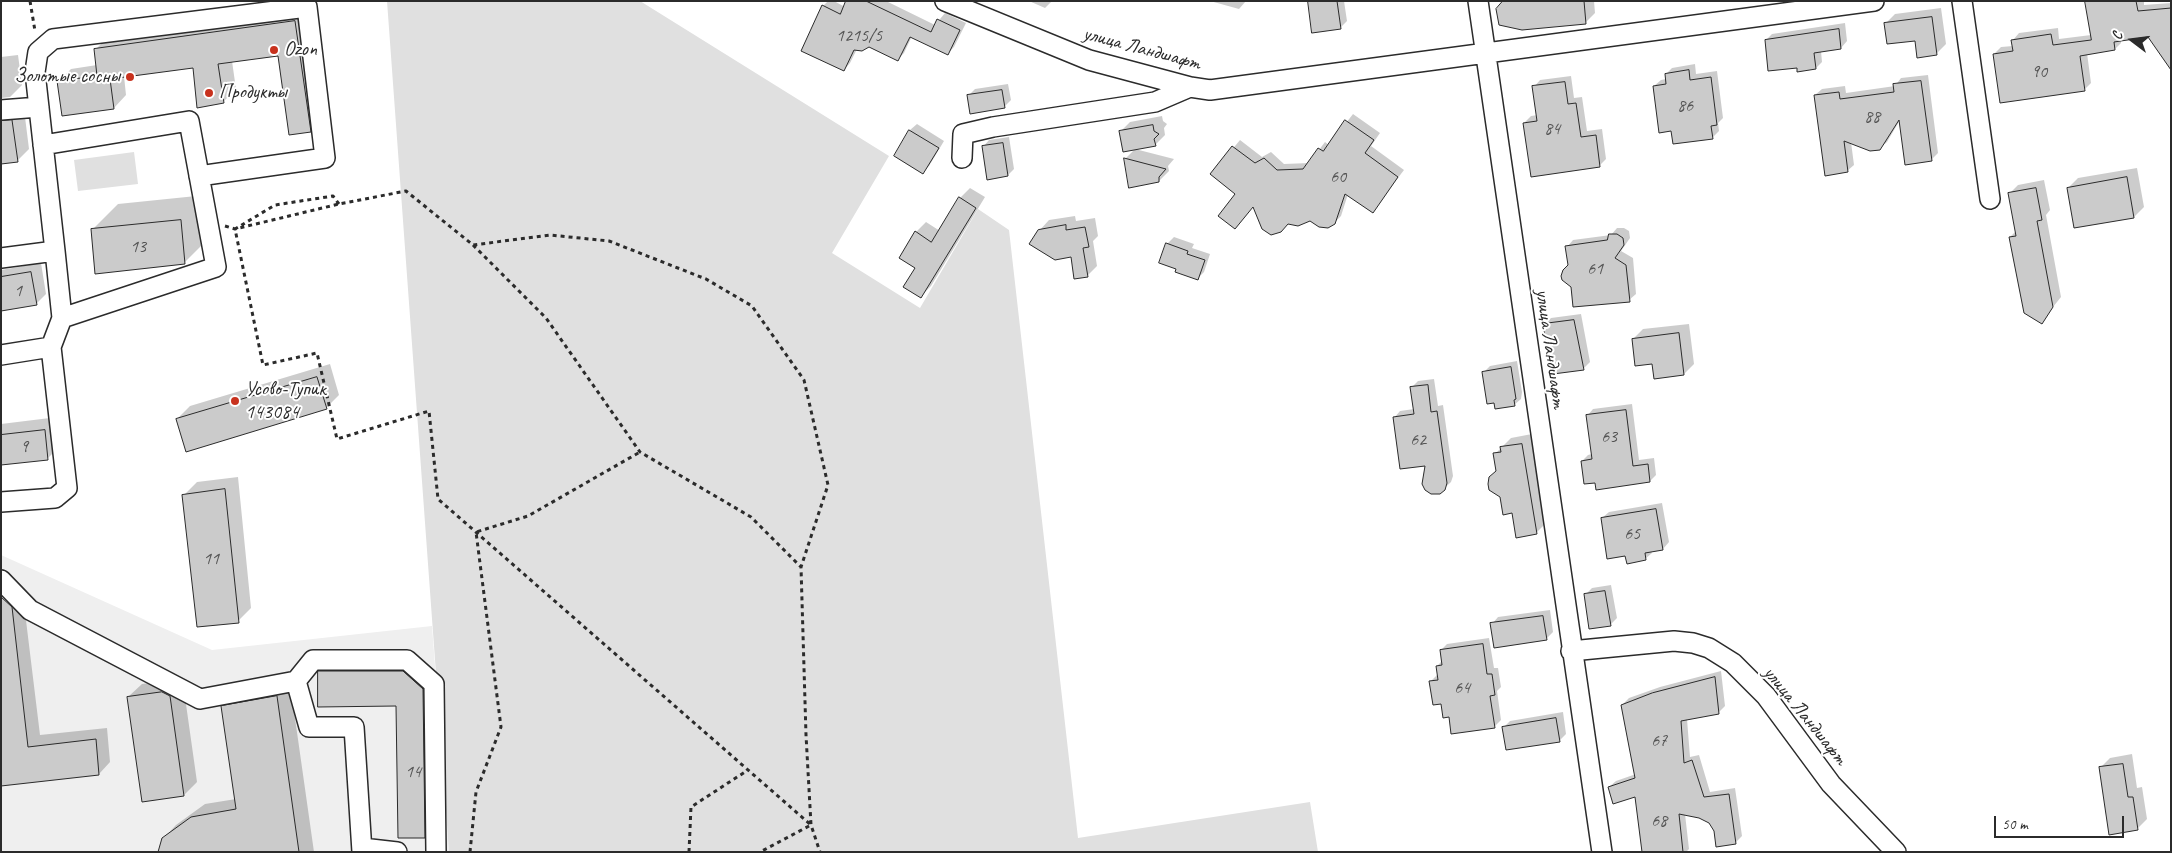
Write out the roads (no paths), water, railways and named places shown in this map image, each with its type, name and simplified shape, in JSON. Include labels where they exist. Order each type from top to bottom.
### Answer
[{"type":"street","name":"улица Ландшафт","points":[[945,1],[1089,60],[1190,87],[1210,90],[1874,1]]},
{"type":"street","name":"улица Ландшафт","points":[[1478,1],[1484,54],[1602,852]]},
{"type":"street","points":[[1962,1],[1990,199]]},
{"type":"street","points":[[1,502],[55,498],[67,488],[51,347],[62,318],[35,72],[38,52],[53,39],[307,6],[325,158],[200,176]]},
{"type":"street","points":[[962,158],[963,134],[1001,125],[1155,102],[1190,87]]},
{"type":"street","points":[[1,110],[39,106]]},
{"type":"street","points":[[43,144],[189,121],[216,267],[62,318]]},
{"type":"street","points":[[1,258],[55,251]]},
{"type":"street","points":[[1,355],[51,347]]},
{"type":"street","points":[[1,580],[30,610],[200,699],[296,681],[313,660],[407,660],[434,684],[436,852]]},
{"type":"street","name":"улица Ландшафт","points":[[1572,651],[1674,641],[1693,643],[1709,648],[1733,664],[1766,696],[1831,784],[1896,852]]},
{"type":"street","points":[[296,681],[310,727],[354,727],[362,850],[397,852]]},
{"type":"place","name":"Ozon","points":[[274,50]]},
{"type":"place","name":"Золотые сосны","points":[[130,77]]},
{"type":"place","name":"Продукты","points":[[209,93]]},
{"type":"place","name":"Усово-Тупик 143084","points":[[235,401]]}]
